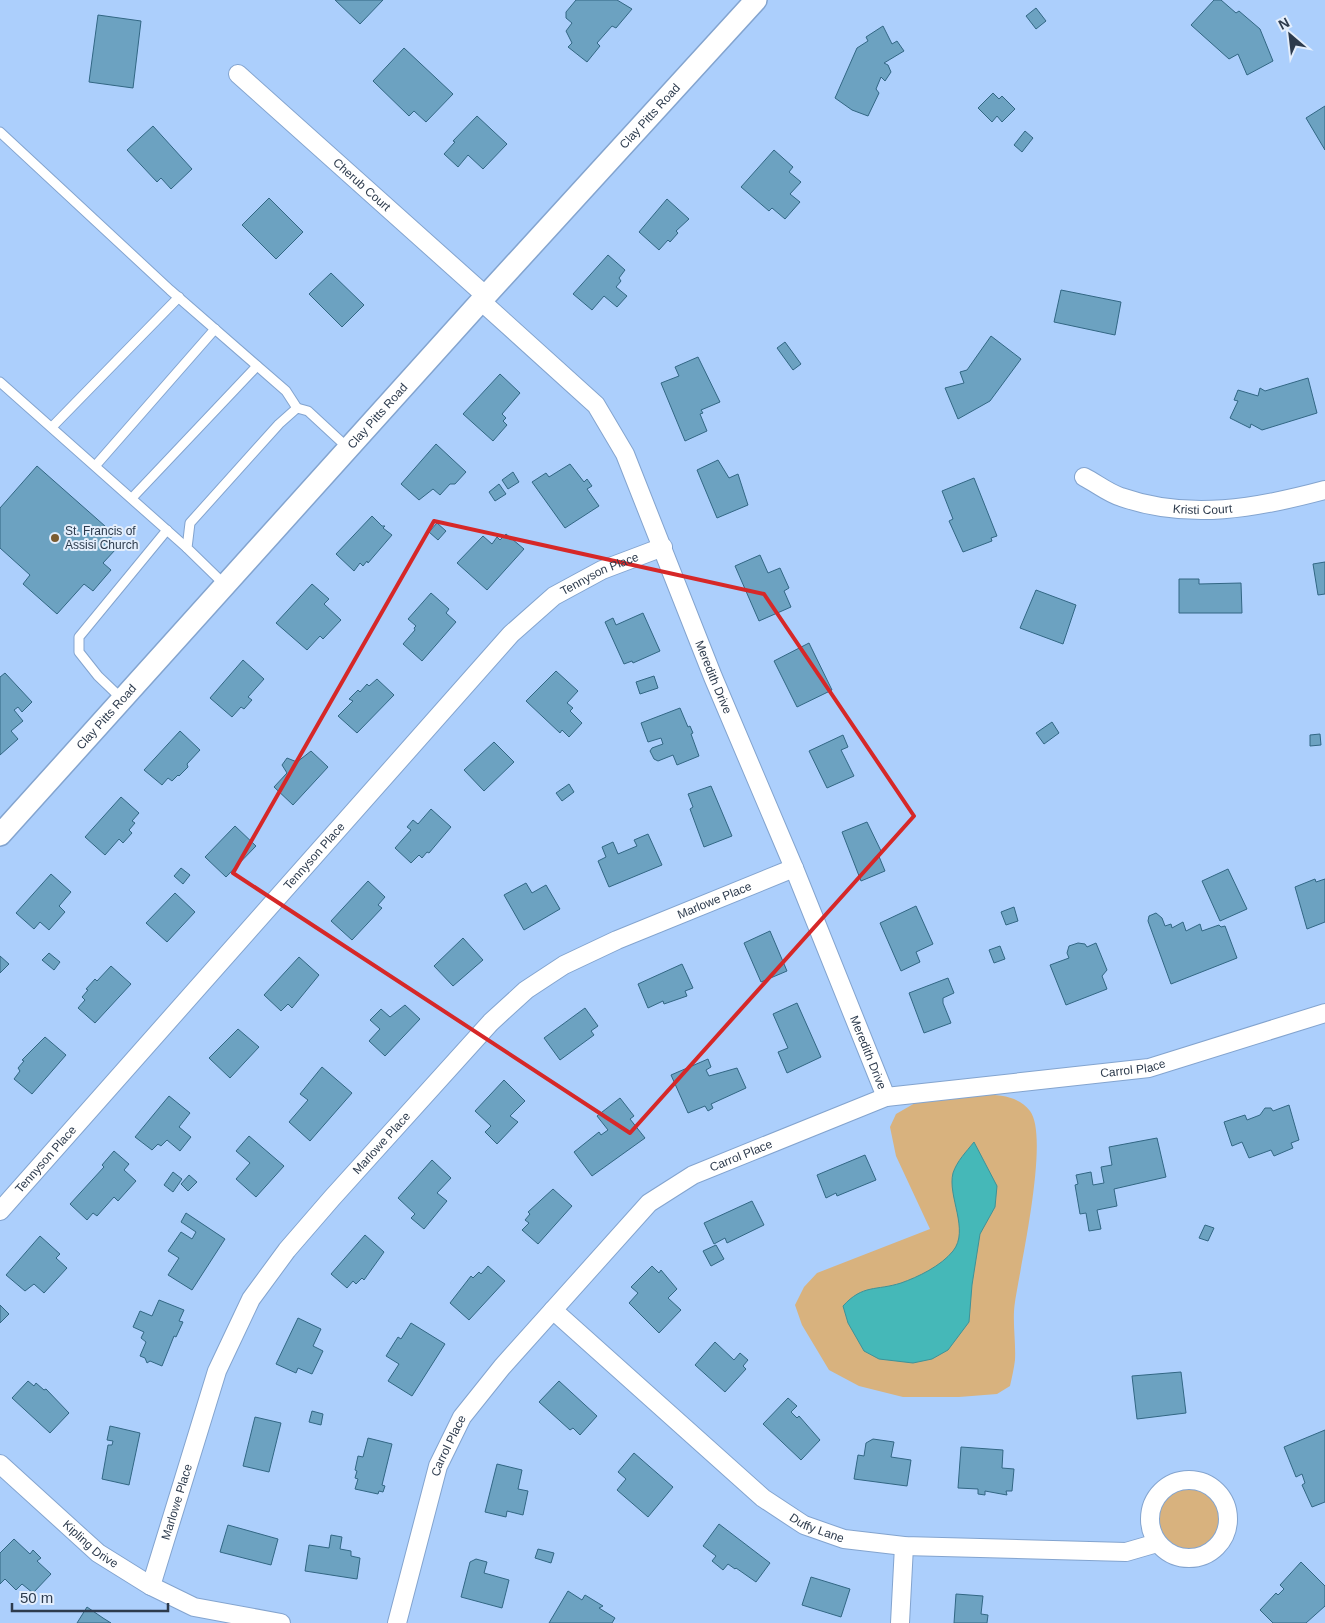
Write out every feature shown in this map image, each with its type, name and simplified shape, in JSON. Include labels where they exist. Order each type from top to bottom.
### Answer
[{"type":"street","name":"Clay Pitts Road","points":[[0,835],[483,298],[756,0]]},
{"type":"street","name":"Cherub Court","points":[[238,74],[483,298]]},
{"type":"street","name":"Meredith Drive","points":[[483,298],[596,405],[625,454],[713,677],[794,868],[886,1097]]},
{"type":"street","name":"Kristi Court","points":[[1084,477],[1119,496],[1156,508],[1208,511],[1281,502],[1325,490]]},
{"type":"street","name":"Tennyson Place","points":[[0,1211],[511,634],[554,596],[602,570],[663,547]]},
{"type":"street","name":"Marlowe Place","points":[[151,1586],[217,1371],[251,1299],[287,1250],[332,1198],[491,1022],[526,990],[564,965],[616,940],[794,868]]},
{"type":"street","name":"Carrol Place","points":[[397,1623],[438,1466],[462,1417],[553,1310],[649,1203],[694,1175],[886,1097],[1148,1068],[1325,1013]]},
{"type":"street","name":"Duffy Lane","points":[[553,1310],[762,1498],[804,1526],[836,1536],[904,1546],[1126,1552],[1157,1543]]},
{"type":"street","name":"Kipling Drive","points":[[0,1464],[98,1553],[151,1586],[194,1607],[281,1623]]},
{"type":"street","points":[[1179,1481],[1204,1482],[1215,1489],[1223,1498],[1228,1511],[1228,1524],[1224,1537],[1216,1548],[1205,1555],[1192,1558],[1173,1554],[1157,1543],[1151,1531],[1150,1512],[1158,1495],[1167,1486],[1179,1481]]},
{"type":"street","points":[[900,1623],[904,1546]]},
{"type":"lane","points":[[0,132],[179,298],[286,391],[297,408],[308,411],[348,448]]},
{"type":"lane","points":[[52,427],[179,298]]},
{"type":"lane","points":[[96,465],[215,329]]},
{"type":"lane","points":[[132,498],[257,366]]},
{"type":"lane","points":[[0,382],[96,465],[225,585]]},
{"type":"lane","points":[[187,548],[190,523],[279,424],[297,408]]},
{"type":"lane","points":[[122,699],[98,676],[79,652],[79,637],[167,530]]},
{"type":"highlighted area","points":[[434,521],[764,594],[914,816],[630,1133],[233,873]]},
{"type":"shaded area","points":[[959,1095],[997,1095],[1015,1100],[1023,1104],[1030,1111],[1035,1125],[1037,1147],[1035,1174],[1032,1203],[1015,1302],[1015,1360],[1010,1386],[997,1394],[959,1397],[903,1397],[859,1386],[829,1370],[802,1325],[795,1305],[804,1287],[817,1273],[930,1229],[896,1156],[890,1127],[896,1114],[922,1099]]},
{"type":"shaded area","points":[[974,1142],[997,1186],[995,1207],[980,1234],[972,1285],[969,1322],[948,1350],[932,1359],[913,1363],[879,1359],[864,1351],[848,1323],[843,1306],[857,1294],[864,1291],[901,1283],[922,1274],[936,1266],[953,1251],[958,1243],[959,1223],[953,1192],[953,1173],[959,1161]]},
{"type":"shaded area","points":[[1189,1486],[1202,1489],[1212,1496],[1219,1506],[1222,1519],[1219,1532],[1212,1542],[1202,1549],[1189,1552],[1176,1549],[1166,1542],[1159,1532],[1156,1519],[1159,1506],[1166,1496],[1176,1489]]},
{"type":"building","points":[[335,0],[383,0],[360,24]]},
{"type":"building","points":[[576,0],[617,0],[632,9],[616,28],[612,26],[597,43],[600,46],[587,62],[568,47],[572,43],[566,31],[572,23],[566,18],[566,12]]},
{"type":"building","points":[[1214,0],[1221,0],[1236,13],[1239,11],[1260,29],[1273,61],[1247,75],[1238,54],[1229,59],[1191,25]]},
{"type":"building","points":[[1036,8],[1046,21],[1036,29],[1026,16]]},
{"type":"building","points":[[98,15],[141,21],[133,88],[89,82]]},
{"type":"building","points":[[883,26],[892,44],[897,41],[904,51],[884,63],[888,65],[891,72],[885,81],[881,77],[876,89],[879,93],[868,116],[852,110],[835,98],[857,48],[868,41],[866,37]]},
{"type":"building","points":[[404,48],[453,94],[426,122],[414,111],[409,116],[373,81]]},
{"type":"building","points":[[993,93],[999,99],[1002,96],[1015,109],[1002,122],[997,116],[992,122],[978,108]]},
{"type":"building","points":[[1325,106],[1325,150],[1306,118]]},
{"type":"building","points":[[477,116],[507,144],[483,169],[468,155],[458,167],[444,154],[455,142],[453,141]]},
{"type":"building","points":[[153,126],[192,169],[171,189],[161,178],[157,182],[127,150]]},
{"type":"building","points":[[1025,131],[1033,138],[1022,152],[1014,145]]},
{"type":"building","points":[[774,150],[793,167],[789,172],[801,182],[790,194],[800,202],[785,219],[772,208],[769,211],[741,187]]},
{"type":"building","points":[[269,198],[303,232],[276,259],[242,225]]},
{"type":"building","points":[[667,199],[689,219],[676,231],[678,233],[670,242],[668,240],[659,250],[639,232]]},
{"type":"building","points":[[608,255],[625,270],[619,278],[621,281],[616,287],[627,296],[617,307],[604,296],[592,310],[573,294]]},
{"type":"building","points":[[331,273],[364,305],[342,327],[309,294]]},
{"type":"building","points":[[1061,290],[1121,302],[1115,335],[1054,322]]},
{"type":"building","points":[[991,336],[1021,359],[990,401],[958,419],[945,388],[964,383],[960,372],[967,370]]},
{"type":"building","points":[[785,342],[801,364],[793,370],[777,348]]},
{"type":"building","points":[[698,357],[720,402],[701,410],[703,413],[700,414],[707,431],[685,441],[661,383],[679,376],[675,367]]},
{"type":"building","points":[[500,374],[520,393],[502,414],[506,418],[503,421],[507,425],[493,441],[463,414]]},
{"type":"building","points":[[1308,378],[1317,413],[1262,430],[1251,424],[1250,428],[1230,418],[1238,401],[1234,400],[1238,390],[1258,396],[1260,388],[1265,391]]},
{"type":"building","points":[[436,444],[466,472],[455,484],[450,484],[440,495],[433,489],[419,500],[401,484]]},
{"type":"building","points":[[718,460],[729,478],[738,474],[748,505],[717,518],[697,470]]},
{"type":"building","points":[[570,464],[584,482],[587,479],[592,486],[587,489],[599,506],[565,528],[532,482],[546,473],[549,477]]},
{"type":"building","name":"St. Francis of Assisi Church","points":[[37,466],[114,534],[108,541],[116,549],[103,563],[111,570],[93,591],[84,584],[57,614],[23,584],[30,575],[0,548],[0,508]]},
{"type":"building","points":[[513,472],[519,482],[508,489],[502,480]]},
{"type":"building","points":[[974,478],[997,536],[991,538],[992,541],[963,552],[949,521],[953,519],[942,491]]},
{"type":"building","points":[[499,484],[506,494],[495,501],[489,492]]},
{"type":"building","points":[[372,516],[382,526],[385,526],[383,528],[392,535],[368,563],[367,561],[363,566],[360,563],[354,571],[336,554]]},
{"type":"building","points":[[437,523],[446,531],[438,540],[429,532]]},
{"type":"building","points":[[506,534],[524,549],[487,590],[457,563],[483,536],[492,544],[497,537],[500,540]]},
{"type":"building","points":[[760,555],[768,573],[780,568],[789,588],[784,591],[791,607],[759,621],[735,566]]},
{"type":"building","points":[[1325,562],[1325,594],[1318,595],[1313,564]]},
{"type":"building","points":[[1179,579],[1199,579],[1199,584],[1241,583],[1242,613],[1179,613]]},
{"type":"building","points":[[312,584],[329,599],[324,604],[341,620],[323,639],[320,636],[307,650],[276,623]]},
{"type":"building","points":[[1036,590],[1076,605],[1063,644],[1020,628]]},
{"type":"building","points":[[431,593],[449,609],[446,613],[456,622],[422,661],[403,644],[415,630],[416,626],[408,619]]},
{"type":"building","points":[[643,613],[660,651],[633,663],[632,661],[624,664],[605,622],[613,618],[616,625]]},
{"type":"building","points":[[809,643],[832,690],[797,707],[774,661]]},
{"type":"building","points":[[243,660],[264,679],[248,697],[252,700],[244,709],[241,707],[232,717],[210,698]]},
{"type":"building","points":[[556,671],[578,691],[567,703],[573,708],[570,711],[582,723],[569,737],[562,730],[560,733],[526,701]]},
{"type":"building","points":[[5,673],[32,702],[22,712],[18,707],[14,710],[23,721],[11,731],[18,739],[0,755],[0,677]]},
{"type":"building","points":[[654,676],[658,688],[640,694],[636,682]]},
{"type":"building","points":[[377,679],[394,695],[357,733],[338,716],[353,701],[349,699],[358,690],[360,692],[367,684],[369,686]]},
{"type":"building","points":[[680,708],[688,727],[690,726],[693,733],[691,734],[699,756],[677,765],[673,755],[658,761],[654,759],[650,751],[652,748],[663,744],[661,738],[648,742],[641,723]]},
{"type":"building","points":[[1052,722],[1059,733],[1044,744],[1036,733]]},
{"type":"building","points":[[180,731],[200,750],[179,776],[172,781],[168,778],[162,785],[144,770]]},
{"type":"building","points":[[1320,734],[1321,745],[1310,746],[1310,735]]},
{"type":"building","points":[[843,735],[848,747],[841,750],[854,776],[827,788],[809,751]]},
{"type":"building","points":[[494,742],[514,762],[484,791],[464,770]]},
{"type":"building","points":[[311,751],[328,767],[293,805],[274,787],[287,773],[282,765],[287,758],[297,762]]},
{"type":"building","points":[[569,784],[574,792],[562,801],[556,793]]},
{"type":"building","points":[[711,786],[732,836],[704,847],[690,809],[693,807],[688,794]]},
{"type":"building","points":[[121,797],[139,813],[132,821],[135,823],[129,830],[132,833],[123,843],[119,839],[105,855],[85,837]]},
{"type":"building","points":[[431,809],[451,827],[429,853],[427,852],[422,858],[419,855],[411,863],[395,848],[411,830],[407,827],[413,820],[418,824]]},
{"type":"building","points":[[867,822],[882,853],[878,854],[885,871],[861,881],[842,832]]},
{"type":"building","points":[[235,826],[256,846],[226,877],[205,857]]},
{"type":"building","points":[[648,834],[662,865],[609,887],[598,861],[606,857],[602,847],[613,842],[618,854],[637,846],[634,840]]},
{"type":"building","points":[[181,868],[190,875],[183,884],[174,876]]},
{"type":"building","points":[[1228,869],[1247,909],[1220,921],[1202,881]]},
{"type":"building","points":[[51,874],[71,892],[59,906],[65,912],[49,930],[40,922],[34,929],[16,913]]},
{"type":"building","points":[[1315,879],[1316,882],[1325,879],[1325,922],[1307,929],[1295,887]]},
{"type":"building","points":[[368,881],[385,897],[378,905],[382,908],[352,940],[331,921]]},
{"type":"building","points":[[526,883],[532,893],[546,885],[560,909],[524,930],[504,895]]},
{"type":"building","points":[[175,893],[195,912],[167,942],[146,923]]},
{"type":"building","points":[[916,906],[933,944],[916,952],[920,962],[901,971],[880,923]]},
{"type":"building","points":[[1014,907],[1018,921],[1006,925],[1001,912]]},
{"type":"building","points":[[1156,913],[1162,918],[1165,926],[1171,924],[1172,928],[1183,922],[1186,931],[1200,924],[1202,931],[1219,925],[1221,927],[1225,926],[1237,958],[1171,984],[1148,921],[1149,916]]},
{"type":"building","points":[[770,931],[787,971],[761,982],[744,943]]},
{"type":"building","points":[[463,938],[483,960],[453,986],[434,966]]},
{"type":"building","points":[[1078,943],[1085,944],[1087,947],[1096,943],[1107,970],[1102,976],[1107,989],[1066,1005],[1050,965],[1069,958],[1067,953],[1069,946]]},
{"type":"building","points":[[1000,946],[1005,959],[994,963],[989,950]]},
{"type":"building","points":[[49,953],[60,962],[54,970],[42,960]]},
{"type":"building","points":[[0,956],[9,964],[0,973]]},
{"type":"building","points":[[299,957],[319,975],[292,1008],[288,1004],[281,1011],[264,995]]},
{"type":"building","points":[[682,964],[693,988],[685,991],[687,996],[664,1004],[663,1001],[648,1008],[638,984]]},
{"type":"building","points":[[111,966],[131,984],[95,1023],[78,1008],[85,1000],[82,997],[88,990],[86,989],[95,979],[97,981]]},
{"type":"building","points":[[948,978],[954,993],[943,998],[943,1003],[951,1023],[924,1033],[909,993]]},
{"type":"building","points":[[797,1003],[821,1057],[787,1073],[778,1052],[788,1048],[773,1014]]},
{"type":"building","points":[[405,1005],[420,1019],[385,1056],[369,1041],[380,1029],[370,1020],[381,1009],[390,1017]]},
{"type":"building","points":[[585,1008],[598,1026],[591,1031],[594,1035],[560,1060],[544,1038]]},
{"type":"building","points":[[238,1029],[259,1047],[230,1078],[209,1058]]},
{"type":"building","points":[[45,1037],[66,1055],[32,1094],[14,1079],[20,1071],[18,1068],[24,1061],[22,1060]]},
{"type":"building","points":[[708,1059],[711,1067],[706,1070],[709,1076],[737,1068],[746,1088],[711,1104],[713,1108],[708,1111],[705,1106],[688,1113],[671,1075]]},
{"type":"building","points":[[322,1067],[352,1093],[310,1141],[289,1122],[308,1100],[300,1094]]},
{"type":"building","points":[[504,1080],[525,1101],[510,1116],[518,1122],[497,1144],[485,1132],[491,1126],[475,1111]]},
{"type":"building","points":[[169,1096],[190,1113],[179,1127],[191,1137],[180,1151],[167,1140],[161,1146],[158,1144],[152,1150],[135,1137]]},
{"type":"building","points":[[620,1098],[634,1116],[630,1119],[645,1138],[592,1176],[574,1152],[599,1132],[601,1135],[608,1130],[597,1116]]},
{"type":"building","points":[[1289,1105],[1299,1140],[1291,1143],[1293,1148],[1274,1156],[1271,1150],[1249,1158],[1242,1142],[1232,1146],[1224,1122],[1245,1115],[1247,1120],[1260,1115],[1265,1108],[1271,1108],[1273,1111]]},
{"type":"building","points":[[249,1136],[284,1166],[256,1197],[236,1179],[250,1163],[236,1151]]},
{"type":"building","points":[[1157,1138],[1166,1177],[1114,1189],[1117,1206],[1097,1210],[1101,1229],[1089,1231],[1086,1213],[1080,1214],[1075,1185],[1078,1184],[1076,1175],[1091,1172],[1093,1185],[1104,1183],[1101,1167],[1112,1165],[1109,1147]]},
{"type":"building","points":[[114,1151],[129,1164],[124,1170],[136,1181],[118,1201],[114,1197],[97,1216],[93,1213],[87,1220],[70,1204],[104,1167],[102,1165]]},
{"type":"building","points":[[865,1155],[876,1180],[837,1196],[836,1193],[826,1198],[817,1175]]},
{"type":"building","points":[[432,1160],[451,1178],[437,1193],[447,1201],[424,1229],[411,1218],[415,1214],[398,1198]]},
{"type":"building","points":[[173,1172],[182,1179],[173,1192],[164,1185]]},
{"type":"building","points":[[189,1175],[197,1182],[188,1191],[181,1184]]},
{"type":"building","points":[[553,1189],[572,1206],[538,1244],[522,1230],[529,1223],[525,1220],[530,1214],[528,1212]]},
{"type":"building","points":[[752,1201],[764,1225],[727,1243],[725,1238],[714,1244],[704,1223]]},
{"type":"building","points":[[186,1213],[225,1239],[192,1290],[168,1275],[179,1258],[168,1251],[181,1232],[192,1239],[196,1232],[181,1222]]},
{"type":"building","points":[[1205,1225],[1214,1228],[1208,1241],[1199,1238]]},
{"type":"building","points":[[365,1235],[384,1252],[364,1280],[362,1278],[356,1284],[353,1281],[347,1288],[331,1274]]},
{"type":"building","points":[[40,1236],[60,1254],[56,1258],[67,1268],[44,1293],[34,1284],[25,1291],[6,1275]]},
{"type":"building","points":[[716,1245],[724,1259],[711,1266],[703,1251]]},
{"type":"building","points":[[488,1266],[505,1281],[469,1320],[450,1303],[471,1276],[473,1278],[479,1272],[481,1274]]},
{"type":"building","points":[[652,1266],[659,1273],[661,1270],[677,1289],[668,1298],[681,1310],[659,1333],[629,1303],[638,1293],[631,1287]]},
{"type":"building","points":[[159,1300],[184,1310],[179,1321],[183,1322],[176,1337],[174,1336],[162,1366],[150,1361],[147,1363],[145,1358],[140,1356],[146,1342],[141,1338],[144,1332],[133,1327],[140,1311],[152,1316]]},
{"type":"building","points":[[0,1305],[9,1314],[0,1323]]},
{"type":"building","points":[[298,1318],[321,1329],[313,1346],[323,1351],[312,1374],[298,1368],[296,1373],[276,1364]]},
{"type":"building","points":[[411,1323],[445,1344],[412,1396],[388,1381],[399,1364],[386,1356],[398,1337],[401,1339]]},
{"type":"building","points":[[715,1342],[734,1360],[740,1353],[748,1360],[743,1366],[746,1369],[725,1392],[695,1365]]},
{"type":"building","points":[[1181,1372],[1186,1413],[1137,1419],[1132,1376]]},
{"type":"building","points":[[28,1381],[34,1386],[36,1383],[44,1390],[46,1389],[69,1413],[50,1433],[12,1398]]},
{"type":"building","points":[[559,1381],[597,1416],[580,1435],[573,1428],[570,1430],[539,1402]]},
{"type":"building","points":[[788,1398],[797,1406],[791,1412],[797,1418],[799,1416],[820,1440],[801,1460],[763,1424]]},
{"type":"building","points":[[312,1411],[323,1414],[321,1425],[309,1422]]},
{"type":"building","points":[[255,1417],[281,1423],[269,1472],[243,1466]]},
{"type":"building","points":[[110,1426],[140,1433],[129,1485],[102,1479],[108,1445],[112,1445],[113,1441],[107,1440]]},
{"type":"building","points":[[1325,1430],[1325,1502],[1312,1507],[1302,1485],[1305,1483],[1302,1474],[1296,1477],[1284,1447]]},
{"type":"building","points":[[368,1438],[392,1444],[382,1485],[385,1486],[383,1492],[379,1491],[378,1494],[355,1489],[358,1479],[355,1478],[357,1471],[355,1470],[358,1456],[363,1457]]},
{"type":"building","points":[[873,1439],[894,1442],[891,1457],[911,1460],[907,1486],[854,1479],[858,1455],[864,1456],[866,1443]]},
{"type":"building","points":[[961,1447],[1003,1450],[1002,1468],[1014,1469],[1012,1491],[1006,1491],[1007,1495],[985,1491],[985,1495],[978,1494],[978,1489],[958,1488]]},
{"type":"building","points":[[634,1453],[673,1487],[648,1517],[617,1490],[626,1479],[618,1472]]},
{"type":"building","points":[[497,1464],[522,1470],[518,1489],[528,1491],[523,1515],[507,1511],[506,1517],[485,1512]]},
{"type":"building","points":[[719,1524],[770,1563],[756,1582],[728,1564],[723,1570],[712,1561],[716,1556],[703,1546]]},
{"type":"building","points":[[228,1525],[278,1539],[271,1565],[220,1552]]},
{"type":"building","points":[[331,1535],[342,1537],[340,1549],[351,1551],[351,1556],[360,1558],[357,1579],[305,1571],[309,1545],[329,1548]]},
{"type":"building","points":[[14,1539],[30,1554],[33,1550],[41,1558],[37,1561],[51,1574],[33,1593],[22,1584],[16,1590],[5,1579],[0,1584],[0,1553]]},
{"type":"building","points":[[538,1549],[554,1553],[551,1563],[535,1558]]},
{"type":"building","points":[[476,1559],[487,1562],[484,1573],[509,1580],[502,1608],[461,1597],[470,1562]]},
{"type":"building","points":[[1301,1562],[1325,1586],[1325,1606],[1306,1623],[1273,1623],[1260,1610],[1276,1593],[1278,1595],[1284,1589],[1280,1585]]},
{"type":"building","points":[[811,1577],[850,1589],[841,1617],[802,1605]]},
{"type":"building","points":[[568,1591],[582,1600],[585,1595],[603,1606],[599,1608],[615,1618],[612,1623],[549,1623]]},
{"type":"building","points":[[956,1594],[983,1596],[981,1614],[988,1615],[987,1623],[954,1623]]},
{"type":"building","points":[[87,1607],[103,1618],[111,1623],[77,1623]]},
{"type":"place","name":"St. Francis of Assisi Church","points":[[55,538]]}]
